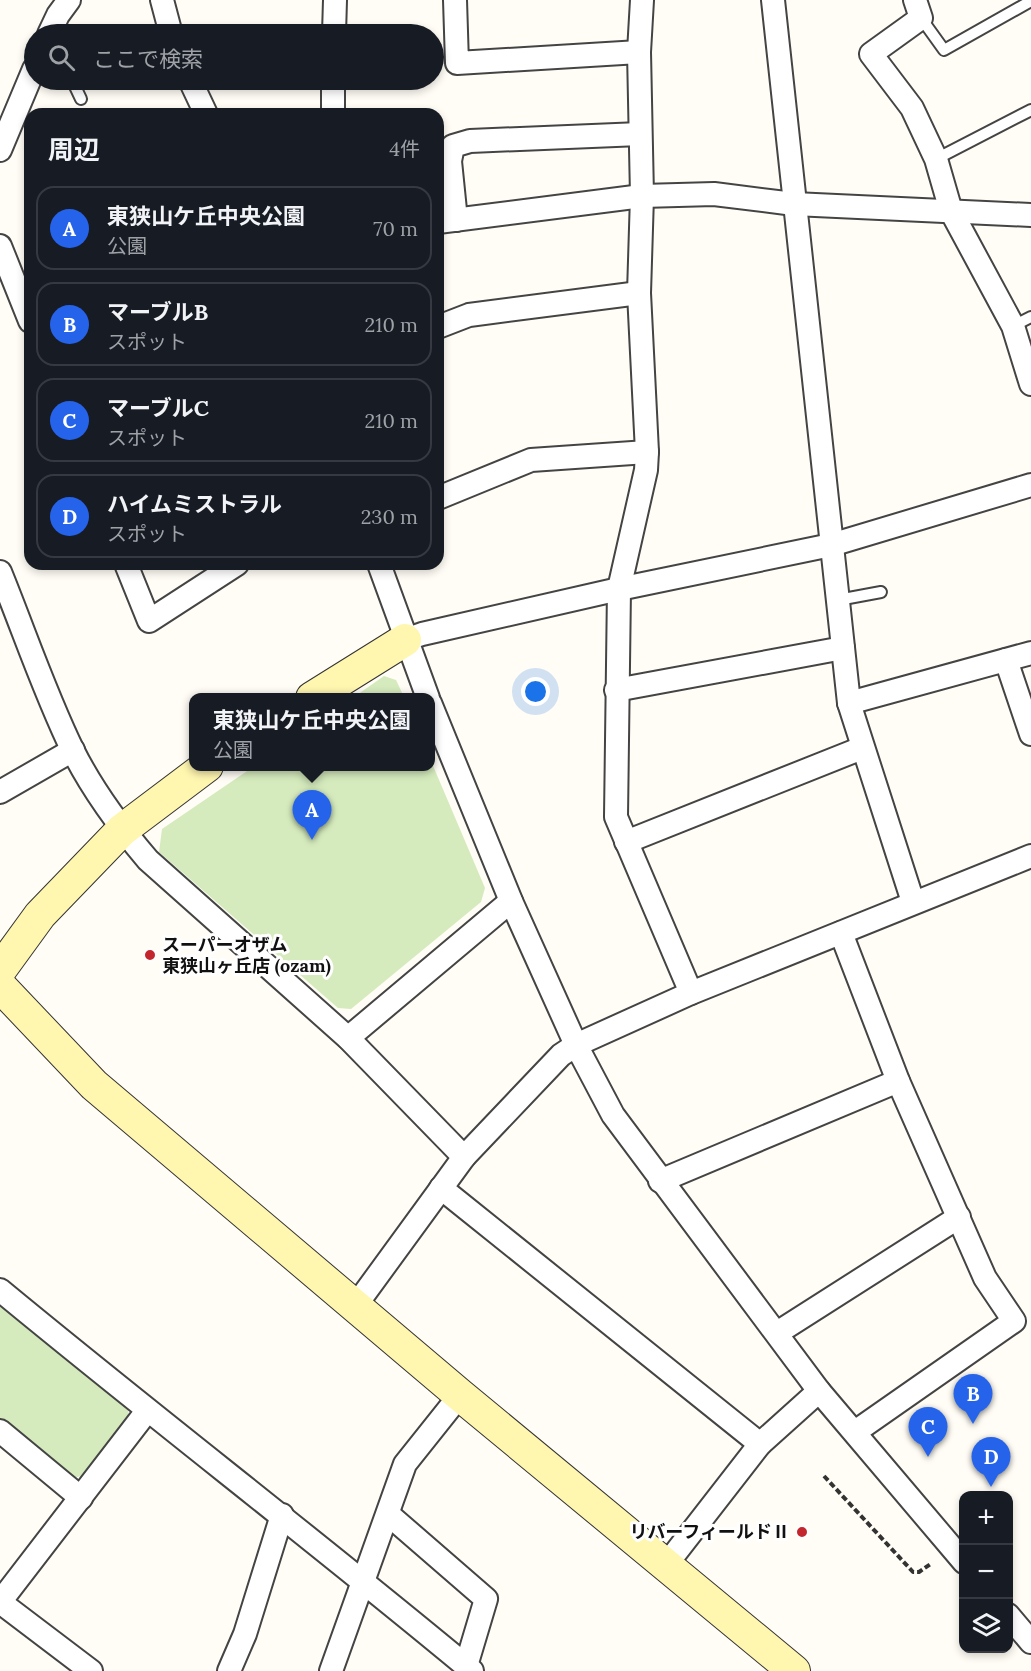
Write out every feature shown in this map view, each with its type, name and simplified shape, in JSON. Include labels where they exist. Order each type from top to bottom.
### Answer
[{"type":"street","points":[[54,24],[69,0]]},
{"type":"street","points":[[162,0],[168,24]]},
{"type":"street","points":[[334,0],[334,24]]},
{"type":"street","points":[[455,0],[457,63],[639,52]]},
{"type":"street","points":[[642,0],[639,52],[642,196],[639,293],[647,452],[646,470],[619,589],[616,817],[691,993]]},
{"type":"street","points":[[773,0],[849,703],[913,902]]},
{"type":"street","points":[[918,9],[871,54],[912,108],[936,159],[951,211],[1022,321],[1031,384]]},
{"type":"street","points":[[0,150],[25,90]]},
{"type":"street","points":[[195,90],[203,108]]},
{"type":"street","points":[[333,90],[333,108]]},
{"type":"street","points":[[640,134],[470,141],[453,146],[447,221],[642,196],[714,194],[794,204],[1031,215]]},
{"type":"street","points":[[0,246],[24,306]]},
{"type":"street","points":[[444,325],[469,315],[639,293]]},
{"type":"street","points":[[444,496],[531,460],[647,452]]},
{"type":"street","points":[[320,693],[405,640],[422,634],[619,589],[831,545],[1031,485]]},
{"type":"street","points":[[128,570],[149,621],[228,570]]},
{"type":"street","points":[[381,570],[426,693]]},
{"type":"street","points":[[0,572],[73,750],[98,796],[123,830],[148,860],[348,1038],[464,1156]]},
{"type":"street","points":[[616,690],[843,648]]},
{"type":"street","points":[[849,703],[1031,653]]},
{"type":"street","points":[[1006,660],[1031,734]]},
{"type":"street","points":[[435,715],[511,901],[576,1045],[613,1115],[660,1181],[819,1391],[957,1554]]},
{"type":"street","points":[[626,842],[862,748]]},
{"type":"street","points":[[0,792],[73,750]]},
{"type":"street","points":[[0,970],[40,915],[123,830],[200,771]]},
{"type":"street","points":[[356,1305],[464,1156],[561,1055],[576,1045],[691,993],[1031,856]]},
{"type":"street","points":[[348,1038],[511,901]]},
{"type":"street","points":[[841,933],[898,1081],[985,1278],[1014,1322],[855,1432]]},
{"type":"street","points":[[0,986],[94,1084],[460,1395],[794,1671]]},
{"type":"street","points":[[660,1181],[898,1081]]},
{"type":"street","points":[[441,1188],[760,1444]]},
{"type":"street","points":[[777,1333],[959,1217]]},
{"type":"street","points":[[0,1290],[147,1411],[282,1515],[469,1668],[486,1599],[388,1514]]},
{"type":"street","points":[[666,1565],[760,1444],[819,1391]]},
{"type":"street","points":[[331,1671],[405,1464],[460,1395]]},
{"type":"street","points":[[91,1671],[0,1602],[147,1411]]},
{"type":"street","points":[[0,1431],[81,1498]]},
{"type":"street","points":[[229,1671],[245,1634],[282,1515]]},
{"type":"street","points":[[1013,1621],[1031,1642]]},
{"type":"lane","points":[[918,9],[944,50],[1031,1]]},
{"type":"lane","points":[[77,90],[81,99]]},
{"type":"lane","points":[[936,159],[1031,110]]},
{"type":"lane","points":[[838,600],[881,592]]},
{"type":"path","points":[[824,1476],[913,1572],[957,1554]]},
{"type":"green space","points":[[384,676],[396,680],[402,693],[360,693]]},
{"type":"green space","points":[[435,770],[485,888],[481,902],[351,1009],[338,1008],[159,852],[162,829],[247,771]]},
{"type":"green space","points":[[0,1306],[128,1407],[129,1419],[85,1475],[74,1478],[0,1419]]},
{"type":"place","name":"東狭山ケ丘中央公園","points":[[312,840]]},
{"type":"place","name":"スーパーオザム 東狭山ヶ丘店 (ozam)","points":[[150,955]]},
{"type":"place","name":"マーブルB","points":[[973,1424]]},
{"type":"place","name":"マーブルC","points":[[928,1457]]},
{"type":"place","name":"ハイムミストラル","points":[[991,1487]]},
{"type":"place","name":"リバーフィールドⅡ","points":[[802,1532]]}]
